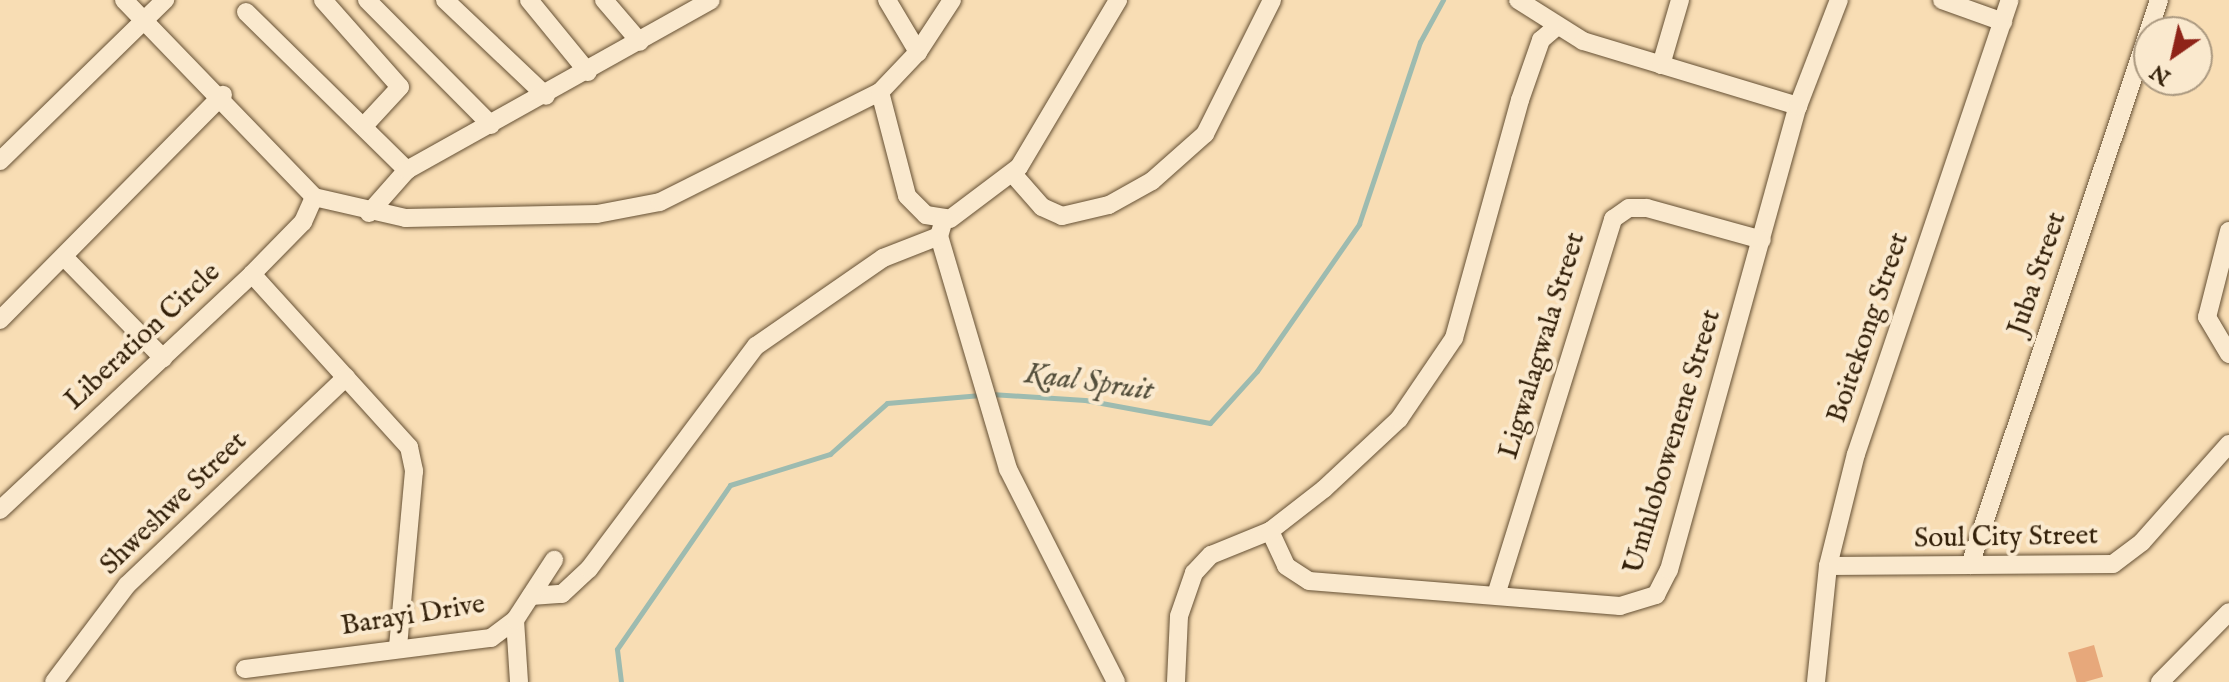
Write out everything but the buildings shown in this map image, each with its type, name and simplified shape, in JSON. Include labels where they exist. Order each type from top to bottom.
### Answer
[{"type":"street","points":[[124,0],[223,95],[314,197],[369,213],[465,218],[633,210],[696,187],[880,92],[918,52],[952,0]]},
{"type":"street","points":[[0,161],[165,0]]},
{"type":"street","points":[[367,0],[491,125]]},
{"type":"street","points":[[445,0],[546,96]]},
{"type":"street","points":[[529,0],[588,72]]},
{"type":"street","points":[[604,0],[640,42]]},
{"type":"street","points":[[369,213],[407,170],[640,42],[685,6],[711,0]]},
{"type":"street","points":[[887,0],[918,52]]},
{"type":"street","points":[[531,596],[562,594],[589,569],[756,346],[883,258],[942,228],[1013,174],[1118,0]]},
{"type":"street","points":[[1013,174],[1042,207],[1062,216],[1109,205],[1152,181],[1205,134],[1272,0]]},
{"type":"street","points":[[1518,0],[1555,28],[1583,41],[1798,106]]},
{"type":"street","points":[[1661,65],[1680,0]]},
{"type":"street","name":"Umhlobowenene Street","points":[[1270,531],[1286,566],[1303,579],[1620,606],[1656,595],[1669,570],[1798,106],[1839,0]]},
{"type":"street","points":[[1942,0],[2003,22]]},
{"type":"street","name":"Boitekong Street","points":[[1816,682],[1828,566],[1856,454],[2010,0]]},
{"type":"street","name":"Juba Street","points":[[1970,565],[2159,0]]},
{"type":"street","points":[[334,4],[400,87],[363,127]]},
{"type":"street","points":[[246,12],[407,170]]},
{"type":"street","points":[[1176,682],[1179,616],[1194,573],[1211,555],[1270,531],[1389,429],[1454,338],[1520,100],[1541,40],[1555,28]]},
{"type":"street","points":[[880,92],[907,196],[942,228],[977,379],[1008,469],[1116,682]]},
{"type":"street","points":[[0,320],[66,259],[223,95]]},
{"type":"street","name":"Liberation Circle","points":[[0,510],[252,274],[303,222],[314,197]]},
{"type":"street","name":"Ligwalagwala Street","points":[[1496,595],[1613,219],[1629,208],[1647,208],[1762,240]]},
{"type":"street","points":[[2229,231],[2207,303],[2213,335],[2229,354]]},
{"type":"street","points":[[66,259],[163,358]]},
{"type":"street","points":[[252,274],[346,377],[412,456],[398,648]]},
{"type":"street","name":"Shweshwe Street","points":[[54,682],[127,585],[346,377]]},
{"type":"street","name":"Soul City Street","points":[[1828,566],[2113,564],[2142,542],[2229,444]]},
{"type":"street","name":"Barayi Drive","points":[[245,669],[491,638],[515,620],[554,560]]},
{"type":"street","points":[[2160,682],[2229,612]]},
{"type":"street","points":[[515,620],[519,682]]},
{"type":"waterway","name":"Kaal Spruit","points":[[991,394],[1085,400],[1210,423],[1257,371],[1359,224],[1420,42],[1443,0]]},
{"type":"waterway","name":"Kaal Spruit","points":[[621,682],[617,649],[730,485],[830,454],[887,403],[981,395]]}]
